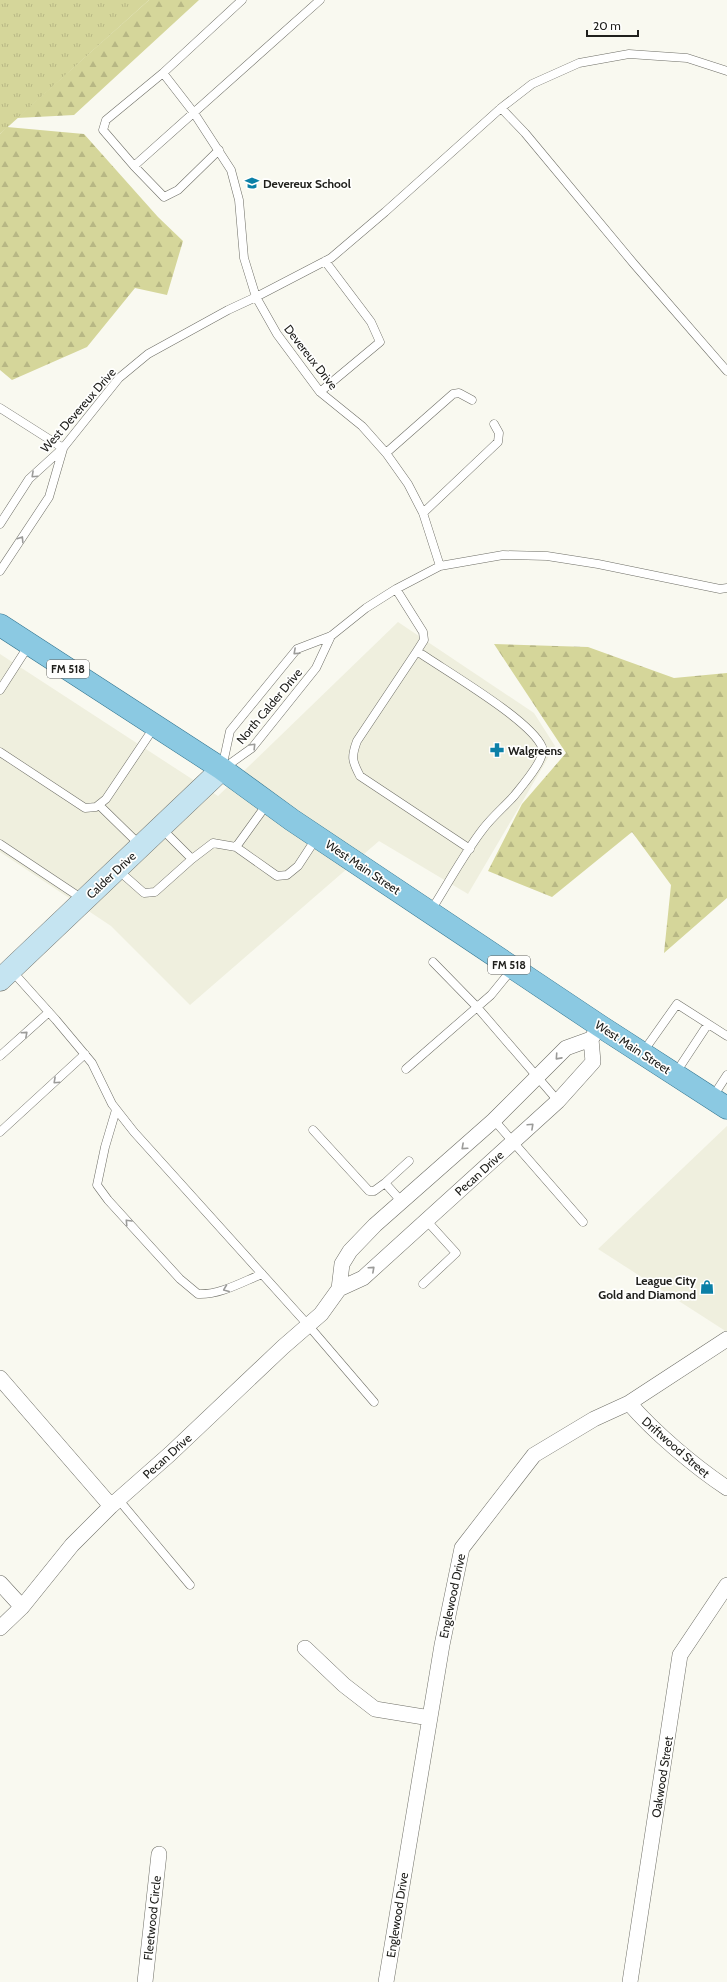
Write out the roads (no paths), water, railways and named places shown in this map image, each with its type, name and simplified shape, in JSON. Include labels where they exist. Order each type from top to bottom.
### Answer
[{"type":"main road","name":"West Main Street","points":[[0,625],[222,769],[317,837],[513,968],[596,1032],[642,1053],[720,1103]]},
{"type":"street","name":"Calder Drive","points":[[6,975],[222,769]]},
{"type":"street","name":"Pecan Drive","points":[[339,1289],[342,1264],[350,1251],[402,1202],[494,1120],[538,1078],[566,1048],[596,1032]]},
{"type":"street","name":"Pecan Drive","points":[[0,1628],[22,1607],[72,1545],[114,1502],[170,1454],[321,1314],[339,1289],[362,1278],[558,1101],[593,1062],[596,1032]]},
{"type":"street","name":"Englewood Drive","points":[[386,1982],[442,1645],[462,1548],[534,1455],[594,1419],[629,1403],[727,1339]]},
{"type":"street","points":[[0,1378],[114,1502]]},
{"type":"street","name":"Driftwood Street","points":[[629,1403],[642,1418],[712,1478],[727,1488]]},
{"type":"street","points":[[0,1583],[22,1607]]},
{"type":"street","name":"Oakwood Street","points":[[630,1982],[680,1655],[727,1585]]},
{"type":"street","points":[[305,1648],[344,1685],[375,1709],[430,1718]]},
{"type":"street","name":"Fleetwood Circle","points":[[145,1982],[159,1854]]},
{"type":"lane","points":[[219,150],[178,190],[164,197],[102,130],[106,120],[163,73],[242,0]]},
{"type":"lane","points":[[134,166],[320,0]]},
{"type":"lane","name":"West Devereux Drive","points":[[0,524],[29,479],[63,448],[119,378],[148,354],[228,310],[325,262],[385,212],[501,108],[532,84],[579,62],[629,54],[687,58],[727,71]]},
{"type":"lane","name":"Devereux Drive","points":[[163,73],[194,113],[231,170],[239,200],[244,258],[256,297],[277,334],[320,392],[362,426],[386,453],[408,484],[423,513],[440,566]]},
{"type":"lane","points":[[501,108],[544,156],[634,264],[727,371]]},
{"type":"lane","points":[[320,392],[380,342],[371,322],[325,262]]},
{"type":"lane","points":[[386,453],[453,394],[459,393],[472,400]]},
{"type":"lane","points":[[0,408],[63,448],[49,497],[0,571]]},
{"type":"lane","points":[[423,513],[498,442],[499,433],[494,424]]},
{"type":"lane","name":"North Calder Drive","points":[[222,769],[230,731],[297,649],[331,636],[366,608],[396,589],[440,566],[503,556],[547,556],[598,564],[720,589],[727,588]]},
{"type":"lane","points":[[396,589],[423,632],[424,640],[357,741],[352,753],[352,762],[360,776],[470,849]]},
{"type":"lane","name":"North Calder Drive","points":[[222,769],[252,748],[316,668],[331,636]]},
{"type":"lane","points":[[1,688],[30,644]]},
{"type":"lane","points":[[417,651],[511,714],[534,735],[543,748],[542,755],[537,765],[523,785],[483,829],[430,912]]},
{"type":"lane","points":[[0,752],[85,808],[96,807],[106,799],[155,726]]},
{"type":"lane","points":[[236,847],[268,803]]},
{"type":"lane","points":[[99,804],[141,846]]},
{"type":"lane","points":[[161,828],[192,859]]},
{"type":"lane","points":[[117,869],[144,893],[155,892],[192,859],[213,843],[236,847],[277,876],[287,875],[298,866],[317,837]]},
{"type":"lane","points":[[0,844],[84,900]]},
{"type":"lane","points":[[433,962],[477,1007],[558,1101]]},
{"type":"lane","points":[[406,1069],[477,1007],[502,983],[513,968]]},
{"type":"lane","points":[[6,975],[49,1012],[92,1063],[116,1110],[308,1325],[374,1402]]},
{"type":"lane","points":[[642,1053],[676,1004],[727,1036]]},
{"type":"lane","points":[[0,1056],[49,1012]]},
{"type":"lane","points":[[675,1074],[708,1024]]},
{"type":"lane","points":[[0,1132],[85,1054]]},
{"type":"lane","points":[[720,1103],[727,1075]]},
{"type":"lane","points":[[116,1110],[105,1147],[98,1185],[108,1200],[180,1278],[198,1294],[221,1291],[262,1274]]},
{"type":"lane","points":[[494,1120],[583,1222]]},
{"type":"lane","points":[[313,1130],[369,1190],[374,1191],[409,1161]]},
{"type":"lane","points":[[385,1183],[402,1202]]},
{"type":"lane","points":[[423,1284],[456,1253],[426,1220]]},
{"type":"lane","points":[[114,1502],[190,1585]]},
{"type":"place","name":"Devereux School","points":[[252,183]]},
{"type":"place","name":"Walgreens","points":[[497,750]]},
{"type":"place","name":"League City Gold and Diamond","points":[[707,1287]]}]
